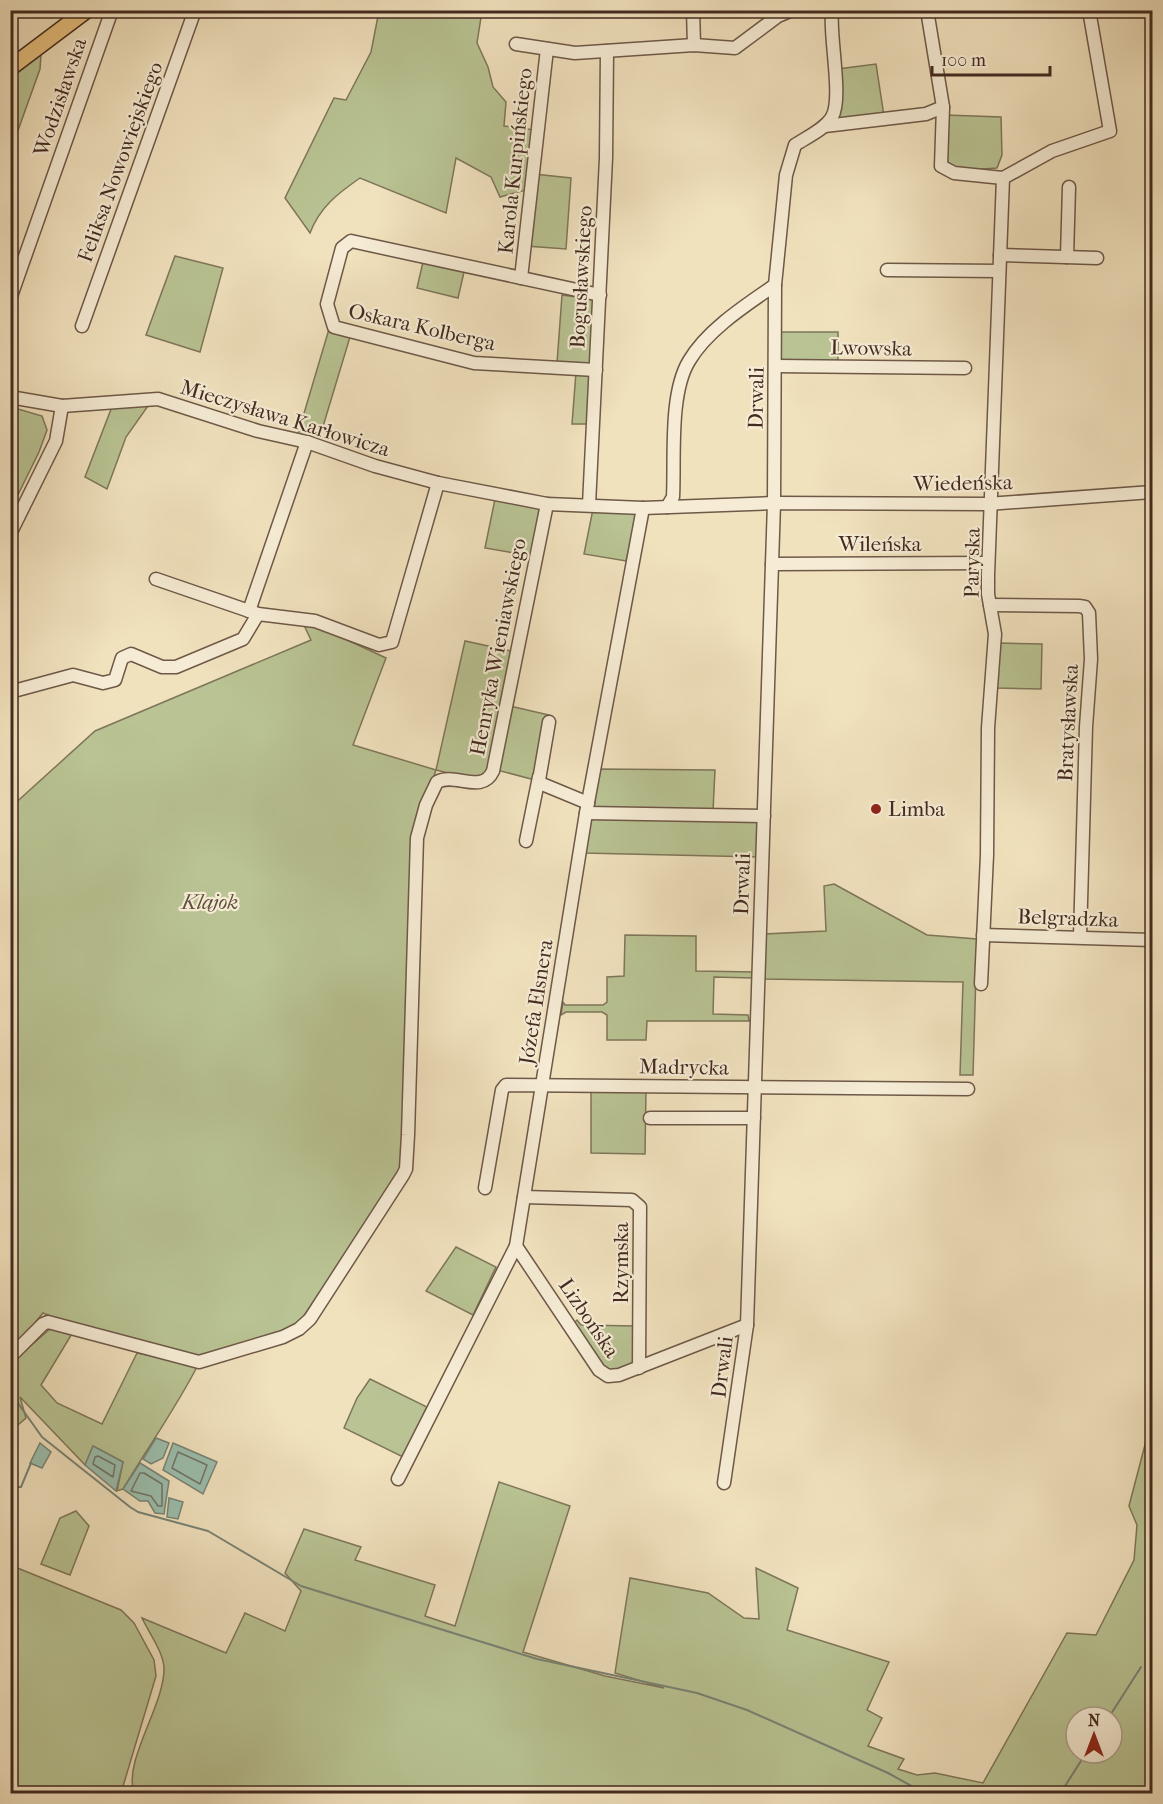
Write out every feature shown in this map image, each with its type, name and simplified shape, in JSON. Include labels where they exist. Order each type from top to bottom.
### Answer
[{"type":"main road","name":"Wodzisławska","points":[[10,68],[87,10]]},
{"type":"street","name":"Wodzisławska","points":[[10,299],[112,10]]},
{"type":"street","name":"Feliksa Nowowiejskiego","points":[[82,326],[195,10]]},
{"type":"street","points":[[693,10],[694,45]]},
{"type":"street","points":[[516,44],[575,53],[694,45],[735,48],[778,16],[792,10]]},
{"type":"street","points":[[547,504],[667,507],[673,497],[678,393],[690,359],[726,320],[775,285],[786,175],[795,145],[825,126],[833,116],[836,99],[830,25],[832,10]]},
{"type":"street","points":[[927,10],[943,107],[941,166],[954,173],[1003,178],[1052,151],[1110,131],[1089,10]]},
{"type":"street","name":"Karola Kurpińskiego","points":[[521,278],[547,49]]},
{"type":"street","name":"Bogusławskiego","points":[[589,505],[600,295],[607,51]]},
{"type":"street","points":[[825,126],[927,114],[937,112],[943,107]]},
{"type":"street","name":"Paryska","points":[[981,984],[987,836],[988,728],[994,652],[988,563],[1003,178]]},
{"type":"street","points":[[1067,256],[1069,187]]},
{"type":"street","name":"Oskara Kolberga","points":[[596,370],[474,363],[334,327],[327,304],[342,248],[351,241],[600,295]]},
{"type":"street","points":[[1000,255],[1097,258]]},
{"type":"street","points":[[887,270],[999,271]]},
{"type":"street","name":"Drwali","points":[[724,1483],[747,1325],[774,503],[775,285]]},
{"type":"street","name":"Lwowska","points":[[776,366],[965,368]]},
{"type":"street","name":"Mieczysława Karłowicza","points":[[10,397],[62,406],[158,399],[258,431],[307,442],[375,466],[438,483],[547,504]]},
{"type":"street","points":[[10,534],[56,441],[62,406]]},
{"type":"street","points":[[10,692],[73,675],[103,683],[115,680],[122,658],[131,654],[162,667],[176,667],[243,639],[254,613],[307,442]]},
{"type":"street","points":[[156,579],[254,613],[315,621],[379,645],[392,642],[438,483]]},
{"type":"street","name":"Wiedeńska","points":[[667,507],[774,503],[992,504],[1152,492]]},
{"type":"street","name":"Henryka Wieniawskiego","points":[[10,1357],[43,1324],[48,1322],[199,1362],[258,1346],[299,1329],[310,1319],[398,1184],[406,1169],[408,1135],[417,838],[426,805],[437,782],[448,778],[478,783],[485,781],[493,771],[547,504]]},
{"type":"street","name":"Józefa Elsnera","points":[[398,1479],[516,1246],[587,808],[644,508]]},
{"type":"street","name":"Wileńska","points":[[772,564],[988,563]]},
{"type":"street","name":"Bratysławska","points":[[990,605],[1079,606],[1085,607],[1089,613],[1090,659],[1080,937]]},
{"type":"street","points":[[526,841],[549,722]]},
{"type":"street","points":[[538,777],[542,784],[587,808],[764,816]]},
{"type":"street","name":"Belgradzka","points":[[983,935],[1152,940]]},
{"type":"street","name":"Madrycka","points":[[485,1188],[503,1087],[509,1084],[968,1089]]},
{"type":"street","points":[[650,1118],[754,1118]]},
{"type":"street","name":"Rzymska","points":[[524,1197],[632,1200],[640,1208],[639,1368]]},
{"type":"street","name":"Lizbońska","points":[[516,1246],[601,1373],[615,1377],[747,1325]]},
{"type":"green space","points":[[379,11],[482,11],[477,43],[488,67],[493,87],[506,102],[504,126],[534,130],[526,190],[500,197],[491,177],[456,158],[446,213],[360,178],[330,202],[310,233],[285,198],[334,98],[346,100],[371,52]]},
{"type":"green space","points":[[41,54],[40,69],[11,150],[11,78]]},
{"type":"green space","points":[[876,64],[884,116],[836,120],[842,104],[838,69]]},
{"type":"green space","points":[[945,115],[1001,117],[1002,155],[997,168],[970,170],[947,166]]},
{"type":"green space","points":[[534,174],[571,178],[566,249],[526,246]]},
{"type":"green space","points":[[175,256],[223,268],[200,352],[146,335]]},
{"type":"green space","points":[[423,262],[464,272],[458,298],[417,288]]},
{"type":"green space","points":[[562,295],[597,300],[593,366],[557,363]]},
{"type":"green space","points":[[329,329],[350,337],[318,443],[297,437]]},
{"type":"green space","points":[[779,332],[838,332],[838,362],[779,360]]},
{"type":"green space","points":[[576,372],[592,373],[590,424],[572,424]]},
{"type":"green space","points":[[113,404],[148,406],[126,437],[107,489],[85,477]]},
{"type":"green space","points":[[11,407],[42,416],[47,430],[39,452],[11,509]]},
{"type":"green space","points":[[1147,498],[1152,498],[1152,538],[1146,538]]},
{"type":"green space","points":[[495,499],[544,507],[532,556],[485,548]]},
{"type":"green space","points":[[593,509],[638,510],[626,561],[584,554]]},
{"type":"green space","name":"Klajok","points":[[304,625],[317,626],[386,658],[353,745],[436,770],[413,838],[401,1171],[295,1329],[197,1359],[77,1327],[43,1313],[11,1352],[11,807],[95,731],[311,640]]},
{"type":"green space","points":[[465,641],[516,652],[490,770],[480,781],[436,770]]},
{"type":"green space","points":[[997,643],[1042,644],[1041,689],[997,688]]},
{"type":"green space","points":[[510,706],[549,715],[535,780],[497,770]]},
{"type":"green space","points":[[598,769],[715,770],[713,811],[591,809]]},
{"type":"green space","points":[[591,816],[760,819],[759,857],[583,853]]},
{"type":"green space","points":[[834,884],[927,935],[977,939],[973,1075],[960,1075],[963,982],[763,979],[764,934],[826,931],[824,886]]},
{"type":"green space","points":[[625,935],[696,936],[696,971],[755,972],[754,978],[714,977],[713,1014],[748,1015],[749,1020],[755,1021],[647,1021],[646,1040],[607,1040],[607,1015],[602,1012],[566,1012],[561,1015],[563,1002],[565,1005],[603,1005],[607,1002],[607,977],[624,976]]},
{"type":"green space","points":[[591,1090],[646,1090],[645,1154],[591,1153]]},
{"type":"green space","points":[[456,1247],[496,1267],[473,1315],[426,1291]]},
{"type":"green space","points":[[577,1320],[581,1325],[635,1326],[634,1367],[606,1371],[574,1323]]},
{"type":"green space","points":[[51,1328],[73,1332],[41,1385],[57,1403],[102,1424],[137,1353],[198,1365],[123,1489],[117,1491],[123,1462],[93,1446],[85,1465],[20,1397],[26,1418],[11,1431],[10,1364]]},
{"type":"green space","points":[[370,1379],[427,1407],[403,1457],[344,1428],[357,1398]]},
{"type":"green space","points":[[1152,1418],[1152,1793],[134,1793],[132,1780],[134,1765],[158,1699],[164,1669],[159,1650],[142,1618],[226,1653],[245,1613],[285,1631],[301,1591],[285,1573],[304,1529],[361,1547],[355,1560],[435,1585],[425,1616],[455,1626],[499,1482],[570,1506],[523,1652],[605,1676],[664,1688],[615,1673],[630,1578],[708,1593],[744,1618],[759,1619],[756,1568],[798,1588],[787,1630],[889,1662],[867,1710],[882,1718],[868,1746],[904,1759],[898,1769],[917,1775],[935,1773],[983,1783],[1067,1633],[1096,1635],[1134,1560],[1137,1525],[1129,1506]]},
{"type":"green space","points":[[76,1511],[89,1526],[70,1575],[41,1564],[60,1518]]},
{"type":"green space","points":[[10,1565],[121,1610],[134,1623],[154,1660],[156,1676],[121,1793],[11,1793]]},
{"type":"water","points":[[156,1438],[169,1443],[163,1458],[151,1464],[143,1459]]},
{"type":"water","points":[[40,1443],[51,1452],[42,1468],[30,1463]]},
{"type":"water","points":[[173,1443],[217,1462],[203,1494],[163,1470]]},
{"type":"water","points":[[93,1446],[123,1462],[116,1491],[85,1465]]},
{"type":"water","points":[[140,1463],[169,1481],[164,1514],[155,1513],[148,1501],[140,1501],[123,1489]]},
{"type":"water","points":[[169,1498],[183,1502],[178,1519],[167,1517]]},
{"type":"waterway","points":[[10,1392],[42,1437],[130,1507],[138,1512],[208,1531],[301,1586],[537,1659],[697,1693],[747,1710],[888,1773],[926,1794]]},
{"type":"waterway","points":[[10,1487],[21,1487],[31,1463]]},
{"type":"waterway","points":[[1147,1657],[1152,1648]]},
{"type":"waterway","points":[[1117,1705],[1141,1667]]},
{"type":"waterway","points":[[1060,1794],[1078,1765]]},
{"type":"place","name":"Limba","points":[[876,809]]}]
